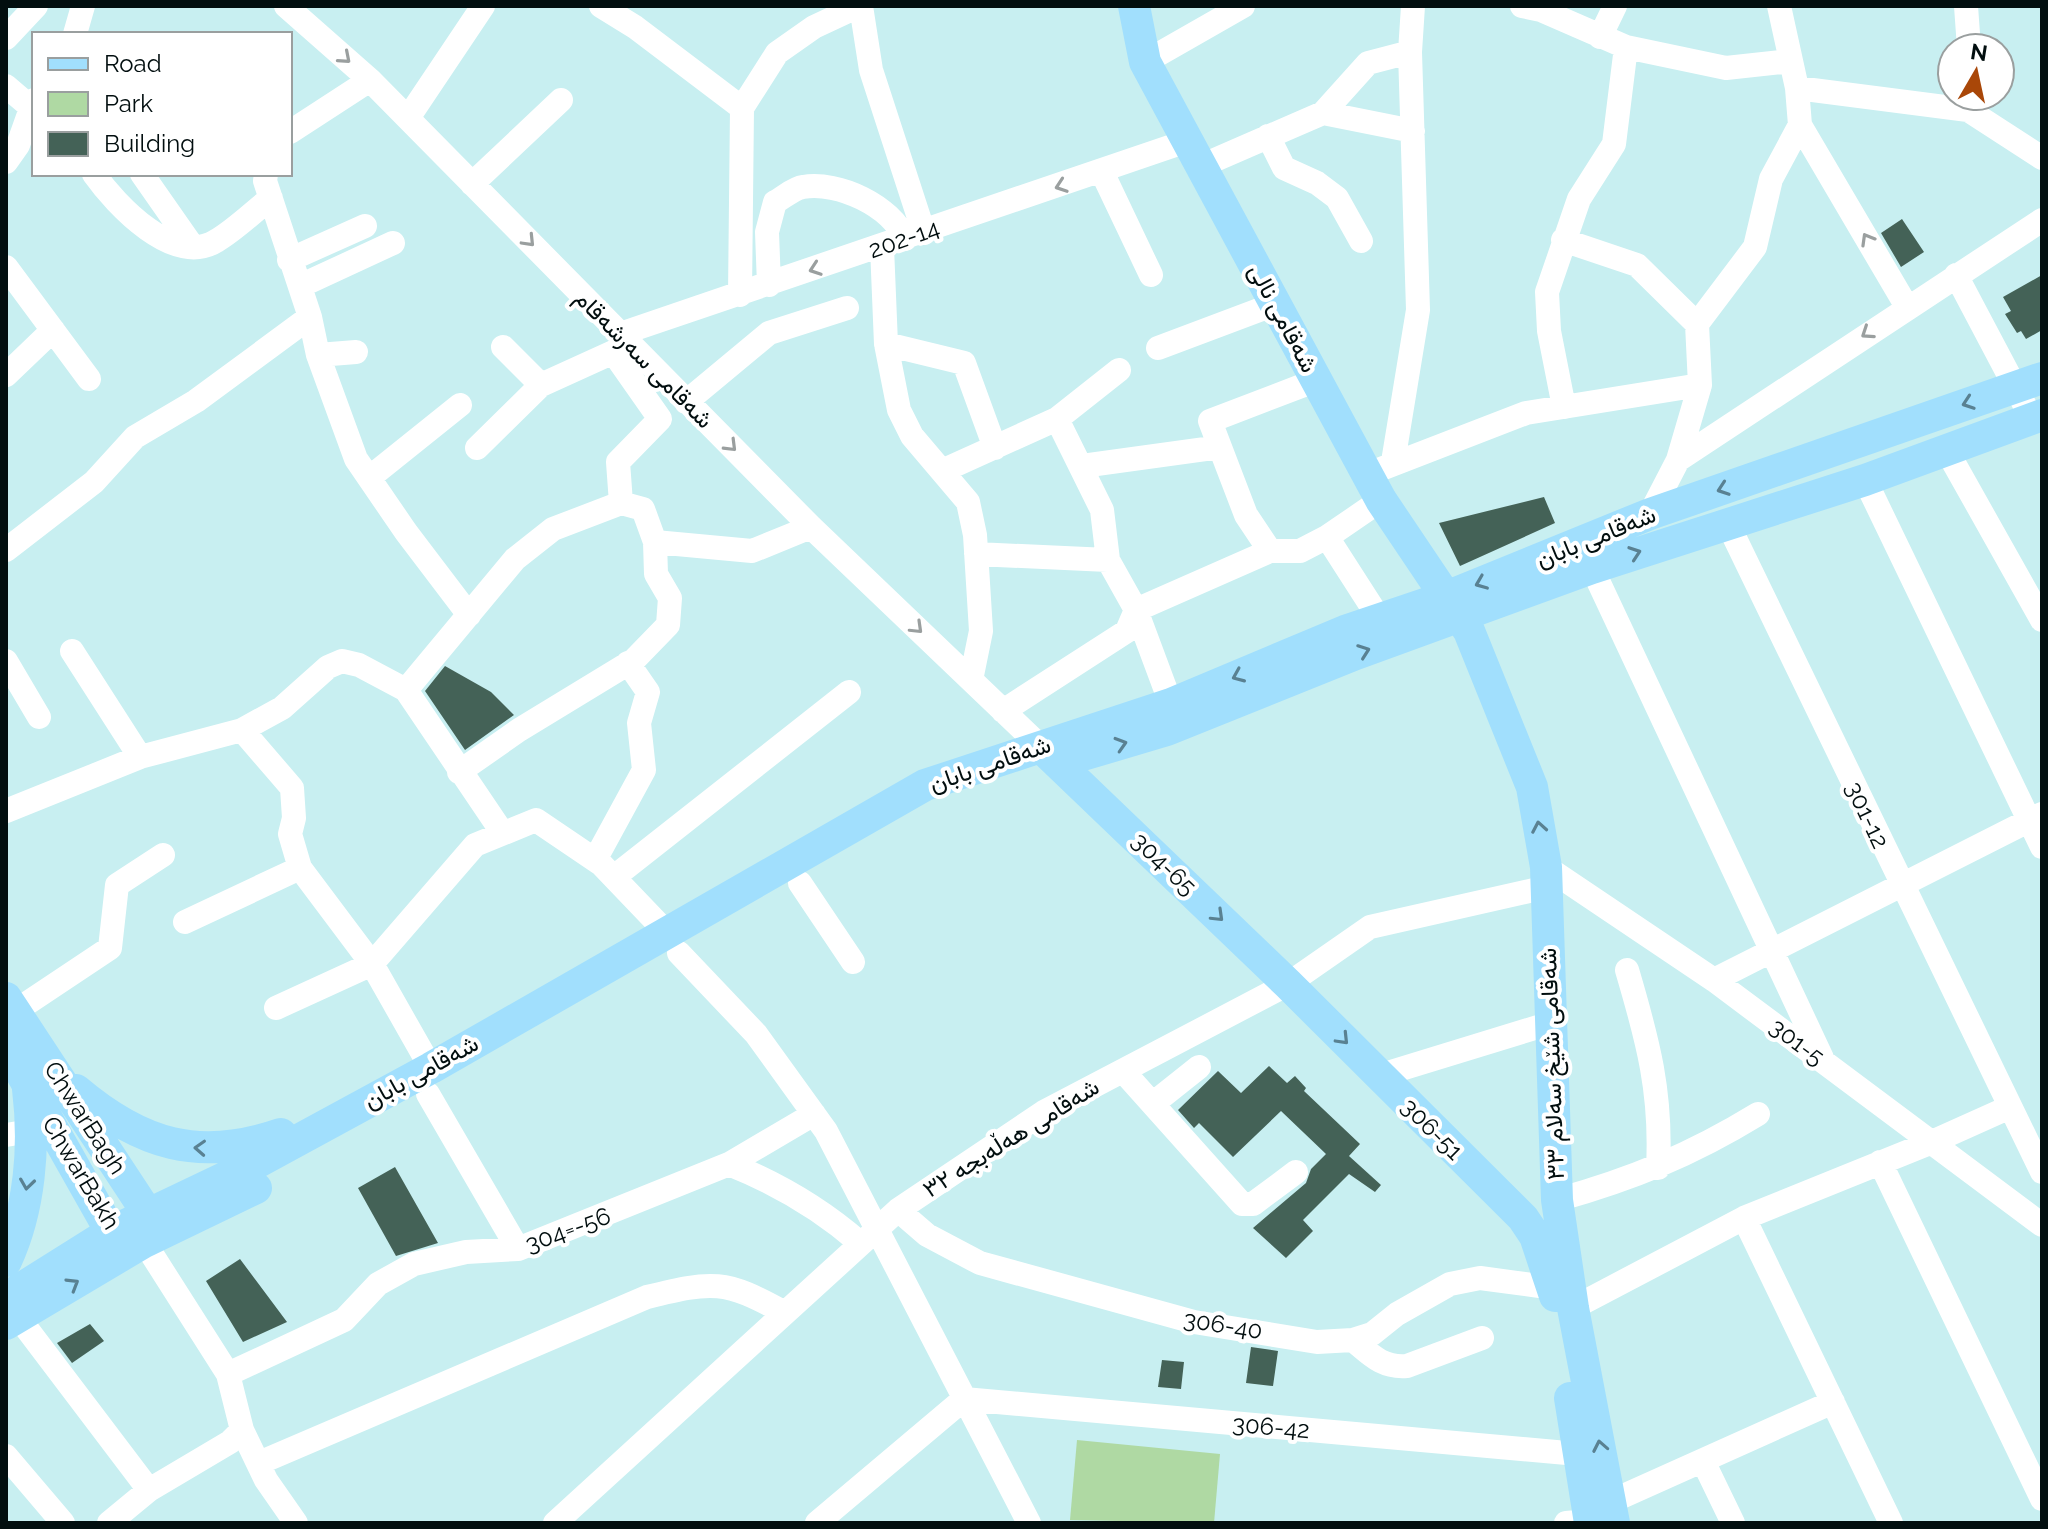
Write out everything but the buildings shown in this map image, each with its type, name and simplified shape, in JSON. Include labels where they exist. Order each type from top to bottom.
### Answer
[{"type":"main road","name":"شەقامی نالی","points":[[1134,6],[1145,62],[1317,380],[1381,479],[1452,608]]},
{"type":"main road","name":"شەقامی بابان","points":[[10,1313],[111,1232],[146,1228],[260,1161],[422,1081],[674,944],[925,785],[1048,753],[1379,618],[1452,608],[1650,514],[2029,382]]},
{"type":"main road","points":[[674,944],[800,883],[935,800],[1016,771],[1048,753],[1167,730],[1356,654],[1452,608],[1592,568],[1865,480],[2037,417]]},
{"type":"main road","name":"شەقامی شێخ سەلام ٣٣","points":[[1452,608],[1473,640],[1532,787],[1547,877],[1555,1166],[1563,1298],[1580,1395],[1594,1518]]},
{"type":"main road","name":"304-65","points":[[1048,753],[1288,984]]},
{"type":"main road","name":"306-51","points":[[1288,984],[1502,1198],[1535,1236],[1563,1298]]},
{"type":"main road","name":"ChwarBagh","points":[[10,1005],[41,1076],[146,1228]]},
{"type":"main road","name":"ChwarBakh","points":[[6,1046],[41,1076],[111,1232]]},
{"type":"main road","points":[[6,1261],[26,1196],[18,1133],[41,1076],[141,1134],[180,1147],[208,1149],[237,1147],[283,1133],[422,1081]]},
{"type":"main road","points":[[1502,1198],[1521,1198],[1538,1188],[1555,1166]]},
{"type":"main road","points":[[10,1313],[146,1228]]},
{"type":"main road","name":"شەقامی شێخ سەلام ٣٣","points":[[1580,1395],[1578,1454],[1594,1518]]},
{"type":"street","points":[[6,38],[36,6]]},
{"type":"street","points":[[76,32],[83,6]]},
{"type":"street","name":"شەقامی سەرشەقام","points":[[286,6],[408,118],[620,344],[686,402],[811,527],[1048,753]]},
{"type":"street","points":[[408,118],[483,6]]},
{"type":"street","points":[[601,6],[635,27],[742,108]]},
{"type":"street","points":[[740,295],[742,108],[777,53],[814,27],[860,6],[903,239],[886,344],[899,410],[912,436],[968,502],[976,554],[981,631],[971,680]]},
{"type":"street","points":[[1145,62],[1243,6]]},
{"type":"street","points":[[1381,479],[1418,310],[1410,52],[1413,6]]},
{"type":"street","points":[[1522,6],[1541,10],[1626,47],[1726,68],[1790,61]]},
{"type":"street","points":[[1600,37],[1615,6]]},
{"type":"street","points":[[1779,6],[1797,88],[1800,125],[1907,307]]},
{"type":"street","points":[[1966,6],[1968,32]]},
{"type":"street","points":[[1564,407],[1549,331],[1547,292],[1579,199],[1614,144],[1626,47]]},
{"type":"street","points":[[1323,113],[1368,63],[1410,52]]},
{"type":"street","points":[[292,131],[370,80]]},
{"type":"street","points":[[6,86],[32,105]]},
{"type":"street","points":[[1797,88],[1936,100]]},
{"type":"street","points":[[472,184],[561,100]]},
{"type":"street","points":[[6,162],[18,145],[32,109]]},
{"type":"street","points":[[1981,112],[2042,158]]},
{"type":"street","points":[[1323,113],[1413,131]]},
{"type":"street","name":"202-14","points":[[477,448],[541,385],[620,344],[740,295],[1102,172],[1268,136],[1323,113]]},
{"type":"street","points":[[1650,514],[1678,460],[1700,385],[1697,324],[1755,247],[1771,179],[1800,125]]},
{"type":"street","points":[[1268,136],[1284,168],[1317,183],[1337,198],[1361,241]]},
{"type":"street","points":[[1102,172],[1151,275]]},
{"type":"street","points":[[95,176],[104,188],[160,240],[193,247],[214,243],[268,186]]},
{"type":"street","points":[[143,176],[193,247]]},
{"type":"street","points":[[268,186],[289,260],[310,317],[318,355],[356,459],[469,615]]},
{"type":"street","points":[[769,285],[767,232],[775,202],[802,187],[844,191],[883,211],[898,222],[903,239]]},
{"type":"street","points":[[1678,460],[2042,220]]},
{"type":"street","points":[[289,260],[365,226]]},
{"type":"street","points":[[1563,240],[1637,265],[1697,324]]},
{"type":"street","points":[[300,286],[393,243]]},
{"type":"street","points":[[6,267],[89,379]]},
{"type":"street","points":[[1956,275],[2029,382],[2037,417]]},
{"type":"street","points":[[1158,348],[1275,304]]},
{"type":"street","points":[[686,402],[769,333],[847,308]]},
{"type":"street","points":[[6,550],[94,482],[135,437],[196,401],[310,317]]},
{"type":"street","points":[[6,375],[53,330]]},
{"type":"street","points":[[620,344],[660,419],[618,462],[621,503]]},
{"type":"street","points":[[886,344],[964,363],[995,448]]},
{"type":"street","points":[[503,347],[541,385]]},
{"type":"street","points":[[318,355],[356,352]]},
{"type":"street","points":[[942,471],[1057,419],[1119,370]]},
{"type":"street","points":[[1270,551],[1246,515],[1210,421],[1317,380]]},
{"type":"street","points":[[1003,711],[1127,631],[1136,610],[1270,551],[1300,551],[1327,537],[1381,479],[1526,413],[1700,385]]},
{"type":"street","points":[[369,478],[460,405]]},
{"type":"street","points":[[1057,419],[1102,510],[1108,560],[1136,610],[1171,704]]},
{"type":"street","points":[[1082,466],[1220,447]]},
{"type":"street","points":[[1947,451],[2042,620]]},
{"type":"street","points":[[1865,480],[2035,817],[2042,847]]},
{"type":"street","points":[[406,690],[515,559],[553,529],[621,503],[643,509],[655,542],[656,574],[670,598],[668,625],[628,663],[531,722],[459,772]]},
{"type":"street","name":"301-12","points":[[1727,522],[1900,884],[2010,1107],[2039,1158]]},
{"type":"street","points":[[655,542],[752,551],[811,527]]},
{"type":"street","points":[[1327,537],[1379,618]]},
{"type":"street","points":[[976,554],[1108,560]]},
{"type":"street","points":[[1592,568],[1823,1061]]},
{"type":"street","points":[[72,651],[140,757]]},
{"type":"street","points":[[6,661],[14,691],[39,717]]},
{"type":"street","points":[[6,811],[140,757],[242,730],[282,708],[328,667],[342,661],[359,665],[406,690],[502,832]]},
{"type":"street","points":[[595,860],[644,770],[639,723],[648,692],[628,663]]},
{"type":"street","points":[[614,877],[849,692]]},
{"type":"street","points":[[242,730],[292,788],[294,818],[290,834],[300,868],[372,964],[422,1081],[518,1249]]},
{"type":"street","points":[[1714,980],[2035,817]]},
{"type":"street","points":[[276,1008],[372,964],[475,845],[502,832],[536,820],[595,860],[646,909],[756,1034],[826,1131],[868,1236],[964,1399],[1029,1523]]},
{"type":"street","points":[[10,1005],[110,948],[117,885],[163,855]]},
{"type":"street","points":[[185,922],[300,868]]},
{"type":"street","name":"301-5","points":[[1547,877],[1714,980],[2042,1225]]},
{"type":"street","name":"شەقامی هەڵەبجە ٣٢","points":[[555,1523],[898,1210],[1044,1112],[1288,984],[1370,927],[1547,877]]},
{"type":"street","points":[[800,883],[853,962]]},
{"type":"street","points":[[1627,970],[1650,1049],[1661,1119],[1658,1168]]},
{"type":"street","points":[[1378,1076],[1551,1023]]},
{"type":"street","points":[[1155,1102],[1199,1067]]},
{"type":"street","points":[[1123,1071],[1155,1102],[1192,1151],[1242,1204],[1253,1204],[1296,1172]]},
{"type":"street","points":[[1563,1298],[1744,1218],[2010,1107]]},
{"type":"street","name":"304=-56","points":[[228,1374],[344,1320],[378,1284],[414,1264],[466,1252],[518,1249],[729,1164],[814,1114]]},
{"type":"street","points":[[1557,1200],[1621,1183],[1658,1168],[1702,1149],[1758,1114]]},
{"type":"street","points":[[1880,1162],[2042,1499]]},
{"type":"street","points":[[729,1164],[766,1178],[868,1236]]},
{"type":"street","name":"306-40","points":[[898,1210],[927,1235],[980,1263],[1194,1322],[1317,1342],[1353,1340],[1372,1334],[1397,1314],[1450,1284],[1480,1278],[1563,1298]]},
{"type":"street","points":[[1744,1218],[1891,1523]]},
{"type":"street","points":[[146,1228],[228,1374],[242,1430],[266,1480],[296,1523]]},
{"type":"street","points":[[259,1463],[647,1297],[707,1283],[750,1294],[785,1313]]},
{"type":"street","points":[[10,1313],[149,1490]]},
{"type":"street","points":[[1353,1340],[1382,1364],[1393,1367],[1407,1366],[1482,1338]]},
{"type":"street","points":[[817,1523],[964,1399]]},
{"type":"street","name":"306-42","points":[[964,1399],[1578,1454]]},
{"type":"street","points":[[1594,1518],[1703,1461],[1833,1402]]},
{"type":"street","points":[[109,1523],[149,1490],[230,1442],[242,1430]]},
{"type":"street","points":[[6,1456],[63,1523]]},
{"type":"street","points":[[1703,1461],[1733,1523]]},
{"type":"green space","points":[[1077,1440],[1220,1454],[1214,1523],[1070,1520]]}]
